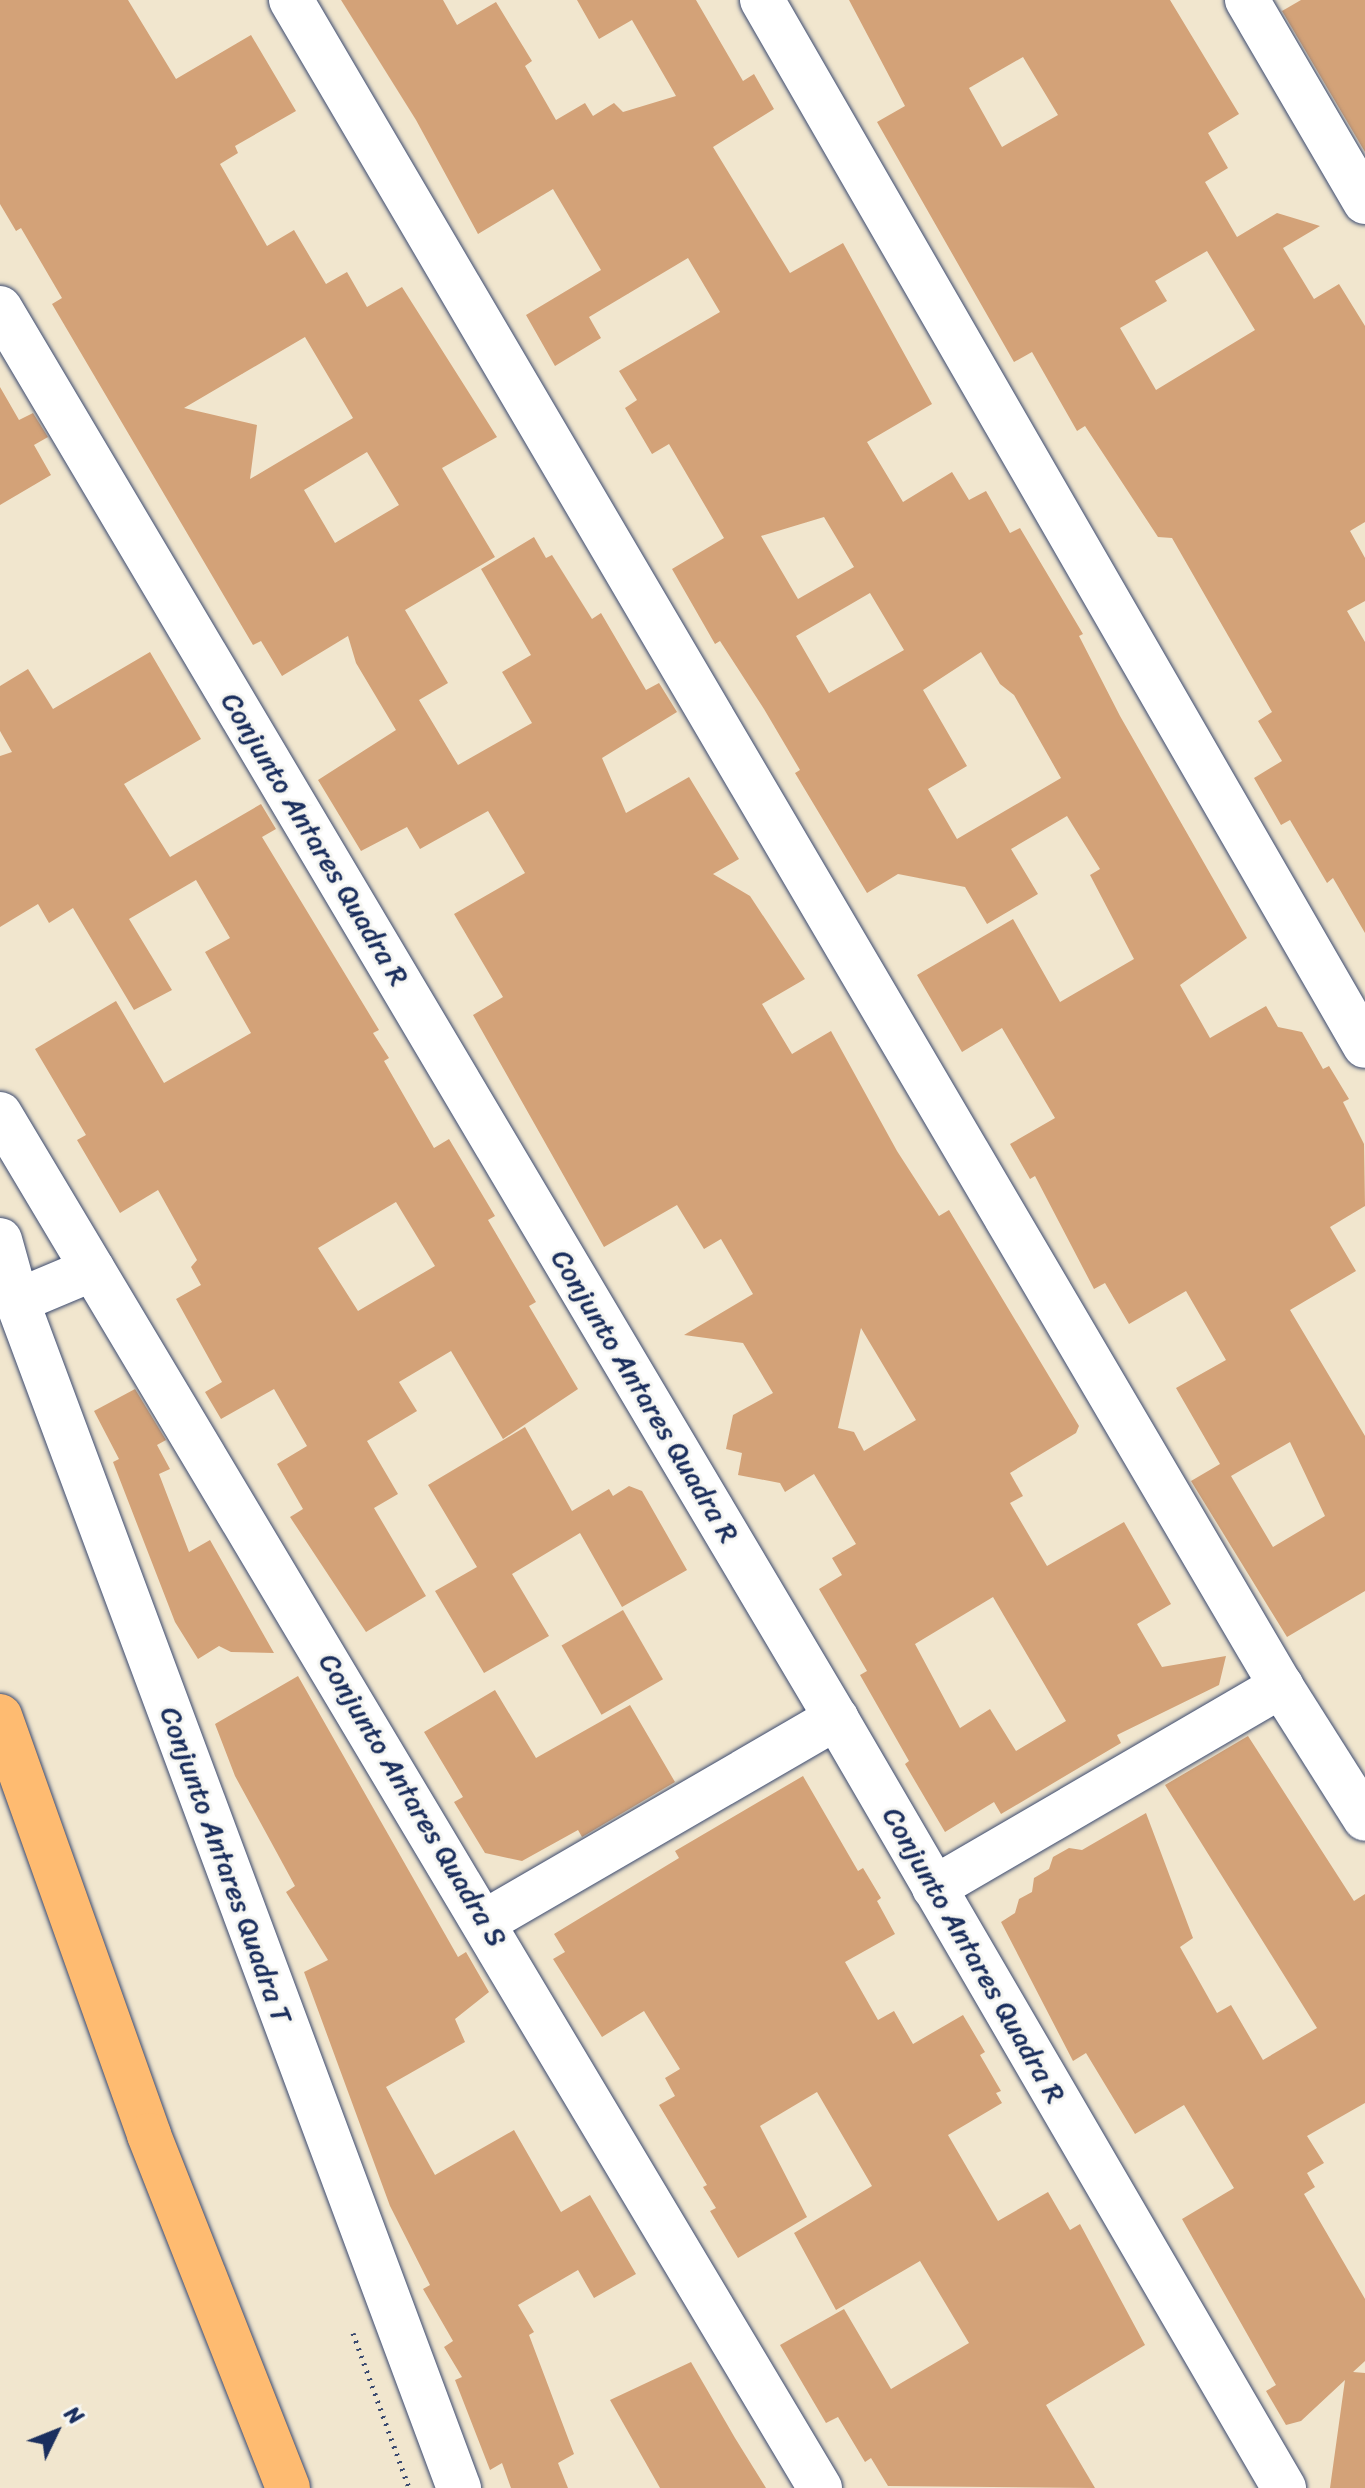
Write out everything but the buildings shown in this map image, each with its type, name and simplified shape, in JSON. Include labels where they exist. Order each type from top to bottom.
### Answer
[{"type":"main road","points":[[0,1716],[149,2135],[288,2488]]},
{"type":"street","points":[[291,0],[1281,1686],[1365,1819]]},
{"type":"street","points":[[762,0],[1365,1046]]},
{"type":"street","points":[[1247,0],[1365,202]]},
{"type":"street","name":"Conjunto Antares Quadra R","points":[[0,308],[836,1718],[1284,2488]]},
{"type":"street","name":"Conjunto Antares Quadra S","points":[[0,1114],[486,1921],[820,2488]]},
{"type":"street","name":"Conjunto Antares Quadra T","points":[[0,1240],[17,1301],[459,2488]]},
{"type":"street","points":[[17,1301],[93,1269]]},
{"type":"street","points":[[934,1888],[1281,1686]]},
{"type":"street","points":[[486,1921],[836,1718]]}]
